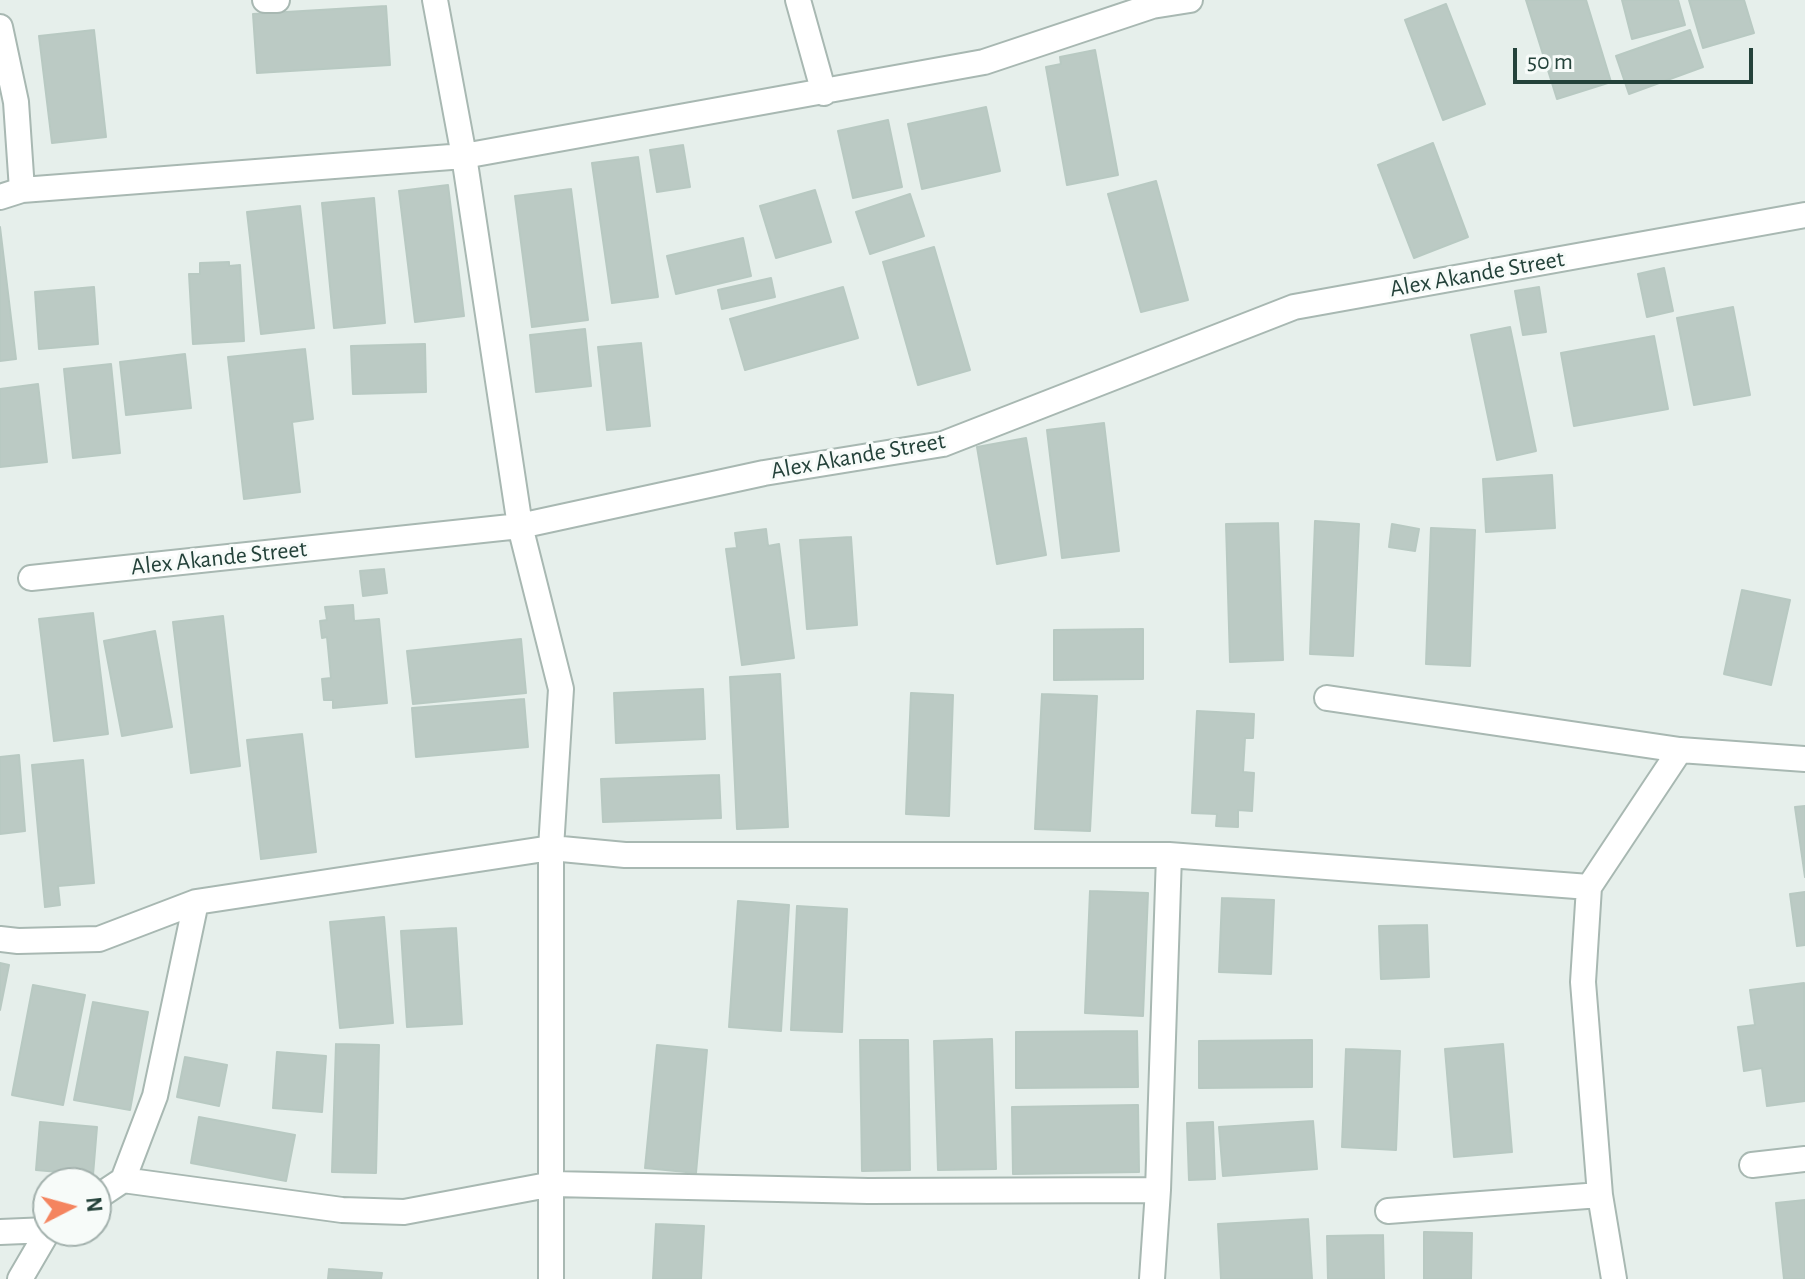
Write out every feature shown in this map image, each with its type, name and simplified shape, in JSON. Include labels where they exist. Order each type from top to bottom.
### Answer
[{"type":"street","points":[[265,0],[277,0]]},
{"type":"street","points":[[435,0],[464,156],[520,526],[561,689],[551,848],[551,1279]]},
{"type":"street","points":[[798,0],[824,93]]},
{"type":"street","points":[[0,27],[16,102],[11,194],[464,156],[984,62],[1152,6],[1190,0]]},
{"type":"street","name":"Alex Akande Street","points":[[31,578],[520,526],[764,473],[943,444],[1294,307],[1805,215]]},
{"type":"street","points":[[1327,698],[1680,750],[1805,759]]},
{"type":"street","points":[[1614,1279],[1600,1195],[1583,982],[1589,887],[1680,750]]},
{"type":"street","points":[[0,939],[99,939],[196,902],[551,848],[625,855],[1169,855],[1589,887]]},
{"type":"street","points":[[1152,1279],[1158,1190],[1169,855]]},
{"type":"street","points":[[112,1187],[123,1180],[155,1096],[196,902]]},
{"type":"street","points":[[1752,1165],[1805,1159]]},
{"type":"street","points":[[123,1180],[342,1210],[404,1212],[553,1184],[868,1191],[1158,1190]]},
{"type":"street","points":[[1388,1211],[1600,1195]]},
{"type":"street","points":[[0,1232],[32,1231]]},
{"type":"street","points":[[20,1279],[38,1247]]},
{"type":"building","points":[[1526,0],[1586,0],[1611,82],[1557,99]]},
{"type":"building","points":[[1622,0],[1678,0],[1685,25],[1632,39]]},
{"type":"building","points":[[1689,0],[1744,0],[1754,33],[1703,48]]},
{"type":"building","points":[[1446,4],[1485,104],[1443,120],[1405,20]]},
{"type":"building","points":[[386,6],[390,65],[257,73],[253,14]]},
{"type":"building","points":[[94,30],[106,137],[52,143],[39,36]]},
{"type":"building","points":[[1690,30],[1703,67],[1629,94],[1616,56]]},
{"type":"building","points":[[1095,50],[1118,175],[1067,185],[1046,67],[1061,64],[1060,57]]},
{"type":"building","points":[[986,107],[1000,171],[922,189],[908,124]]},
{"type":"building","points":[[888,120],[902,187],[853,198],[838,131]]},
{"type":"building","points":[[1433,143],[1468,237],[1414,258],[1378,165]]},
{"type":"building","points":[[683,145],[690,187],[657,192],[650,150]]},
{"type":"building","points":[[638,157],[658,297],[612,303],[592,163]]},
{"type":"building","points":[[1156,181],[1188,300],[1141,312],[1108,194]]},
{"type":"building","points":[[448,185],[464,316],[415,322],[399,191]]},
{"type":"building","points":[[571,189],[588,320],[532,327],[515,196]]},
{"type":"building","points":[[815,190],[831,242],[776,258],[760,206]]},
{"type":"building","points":[[910,194],[924,236],[870,254],[856,212]]},
{"type":"building","points":[[374,198],[385,323],[334,328],[322,203]]},
{"type":"building","points":[[300,206],[314,328],[261,334],[247,212]]},
{"type":"building","points":[[0,227],[16,359],[0,361]]},
{"type":"building","points":[[743,238],[751,276],[676,294],[667,256]]},
{"type":"building","points":[[934,247],[970,370],[918,385],[883,262]]},
{"type":"building","points":[[229,262],[229,266],[240,265],[244,341],[193,344],[189,274],[200,274],[200,263]]},
{"type":"building","points":[[1664,268],[1673,311],[1647,317],[1638,274]]},
{"type":"building","points":[[771,278],[775,297],[722,309],[718,290]]},
{"type":"building","points":[[94,287],[98,344],[39,349],[35,292]]},
{"type":"building","points":[[843,287],[858,338],[745,370],[730,319]]},
{"type":"building","points":[[1539,287],[1546,332],[1523,335],[1515,291]]},
{"type":"building","points":[[1733,307],[1750,395],[1694,405],[1677,318]]},
{"type":"building","points":[[1510,327],[1536,451],[1497,460],[1471,335]]},
{"type":"building","points":[[585,329],[591,386],[536,392],[530,335]]},
{"type":"building","points":[[1654,336],[1668,409],[1574,426],[1561,353]]},
{"type":"building","points":[[641,343],[650,426],[607,430],[598,347]]},
{"type":"building","points":[[425,344],[426,392],[353,394],[351,346]]},
{"type":"building","points":[[305,349],[313,419],[292,422],[300,492],[244,499],[228,357]]},
{"type":"building","points":[[185,354],[191,408],[126,415],[120,362]]},
{"type":"building","points":[[111,364],[120,453],[73,458],[64,369]]},
{"type":"building","points":[[38,384],[47,462],[0,467],[0,389]]},
{"type":"building","points":[[1104,423],[1119,551],[1062,558],[1047,430]]},
{"type":"building","points":[[1026,438],[1046,555],[997,564],[977,447]]},
{"type":"building","points":[[1552,475],[1555,528],[1486,532],[1483,479]]},
{"type":"building","points":[[1315,521],[1359,524],[1353,656],[1310,654]]},
{"type":"building","points":[[1278,523],[1283,660],[1230,662],[1226,524]]},
{"type":"building","points":[[1392,524],[1419,529],[1415,551],[1389,547]]},
{"type":"building","points":[[1431,528],[1475,530],[1470,666],[1426,664]]},
{"type":"building","points":[[766,529],[768,546],[779,544],[794,658],[742,665],[726,549],[737,548],[735,533]]},
{"type":"building","points":[[851,537],[857,625],[807,629],[800,540]]},
{"type":"building","points":[[384,569],[387,593],[363,596],[360,571]]},
{"type":"building","points":[[1742,590],[1790,600],[1771,685],[1724,674]]},
{"type":"building","points":[[353,605],[354,621],[379,619],[387,703],[333,708],[333,700],[324,700],[322,679],[331,678],[327,637],[322,638],[320,621],[327,620],[325,607]]},
{"type":"building","points":[[93,613],[108,734],[54,741],[39,619]]},
{"type":"building","points":[[223,616],[240,766],[191,773],[173,622]]},
{"type":"building","points":[[1143,629],[1143,679],[1054,680],[1054,630]]},
{"type":"building","points":[[155,631],[172,727],[122,736],[104,641]]},
{"type":"building","points":[[521,639],[526,693],[413,704],[407,651]]},
{"type":"building","points":[[780,674],[788,827],[737,829],[730,677]]},
{"type":"building","points":[[703,689],[705,739],[616,743],[614,693]]},
{"type":"building","points":[[911,693],[953,695],[949,816],[906,814]]},
{"type":"building","points":[[1042,694],[1097,696],[1090,831],[1035,829]]},
{"type":"building","points":[[524,699],[528,747],[416,757],[412,708]]},
{"type":"building","points":[[1197,711],[1254,714],[1253,738],[1245,738],[1243,772],[1254,773],[1252,811],[1238,810],[1238,827],[1216,826],[1217,814],[1192,813]]},
{"type":"building","points":[[302,734],[316,852],[261,859],[247,740]]},
{"type":"building","points":[[19,755],[25,831],[0,834],[0,757]]},
{"type":"building","points":[[83,760],[94,883],[58,886],[60,905],[45,907],[32,765]]},
{"type":"building","points":[[719,775],[721,818],[603,822],[601,779]]},
{"type":"building","points":[[1805,806],[1805,877],[1795,807]]},
{"type":"building","points":[[1090,891],[1148,893],[1143,1016],[1085,1013]]},
{"type":"building","points":[[1805,892],[1805,945],[1797,946],[1790,894]]},
{"type":"building","points":[[1222,898],[1274,900],[1271,974],[1219,972]]},
{"type":"building","points":[[738,901],[789,905],[781,1031],[729,1027]]},
{"type":"building","points":[[797,906],[847,909],[842,1032],[791,1030]]},
{"type":"building","points":[[384,917],[393,1023],[340,1028],[330,922]]},
{"type":"building","points":[[1427,925],[1429,977],[1381,979],[1379,926]]},
{"type":"building","points":[[456,928],[462,1024],[407,1027],[401,931]]},
{"type":"building","points":[[0,963],[9,965],[0,1010]]},
{"type":"building","points":[[1804,983],[1805,1101],[1767,1106],[1762,1068],[1744,1071],[1738,1027],[1755,1025],[1750,990]]},
{"type":"building","points":[[33,985],[85,995],[63,1105],[12,1095]]},
{"type":"building","points":[[93,1002],[148,1012],[130,1110],[74,1100]]},
{"type":"building","points":[[1137,1031],[1138,1087],[1016,1088],[1016,1032]]},
{"type":"building","points":[[992,1039],[996,1169],[938,1170],[934,1041]]},
{"type":"building","points":[[860,1040],[908,1040],[910,1170],[862,1171]]},
{"type":"building","points":[[1312,1040],[1312,1087],[1199,1088],[1199,1041]]},
{"type":"building","points":[[336,1044],[379,1045],[376,1173],[332,1172]]},
{"type":"building","points":[[1503,1044],[1512,1152],[1454,1157],[1445,1049]]},
{"type":"building","points":[[657,1045],[707,1050],[696,1173],[645,1168]]},
{"type":"building","points":[[1346,1049],[1400,1051],[1396,1150],[1342,1147]]},
{"type":"building","points":[[277,1052],[326,1056],[322,1112],[273,1108]]},
{"type":"building","points":[[185,1057],[227,1065],[219,1106],[177,1097]]},
{"type":"building","points":[[1138,1105],[1139,1172],[1013,1174],[1012,1107]]},
{"type":"building","points":[[199,1117],[295,1135],[286,1181],[191,1163]]},
{"type":"building","points":[[1313,1121],[1317,1169],[1223,1176],[1219,1127]]},
{"type":"building","points":[[40,1122],[97,1127],[94,1167],[36,1167]]},
{"type":"building","points":[[1213,1122],[1215,1179],[1189,1180],[1187,1123]]},
{"type":"building","points":[[1805,1200],[1805,1279],[1784,1279],[1776,1203]]},
{"type":"building","points":[[1308,1219],[1312,1279],[1221,1279],[1218,1224]]},
{"type":"building","points":[[656,1224],[704,1226],[701,1279],[653,1279]]},
{"type":"building","points":[[1424,1232],[1472,1233],[1471,1279],[1424,1279]]},
{"type":"building","points":[[1383,1235],[1384,1279],[1328,1279],[1327,1236]]},
{"type":"building","points":[[329,1269],[382,1273],[381,1279],[328,1279]]}]
